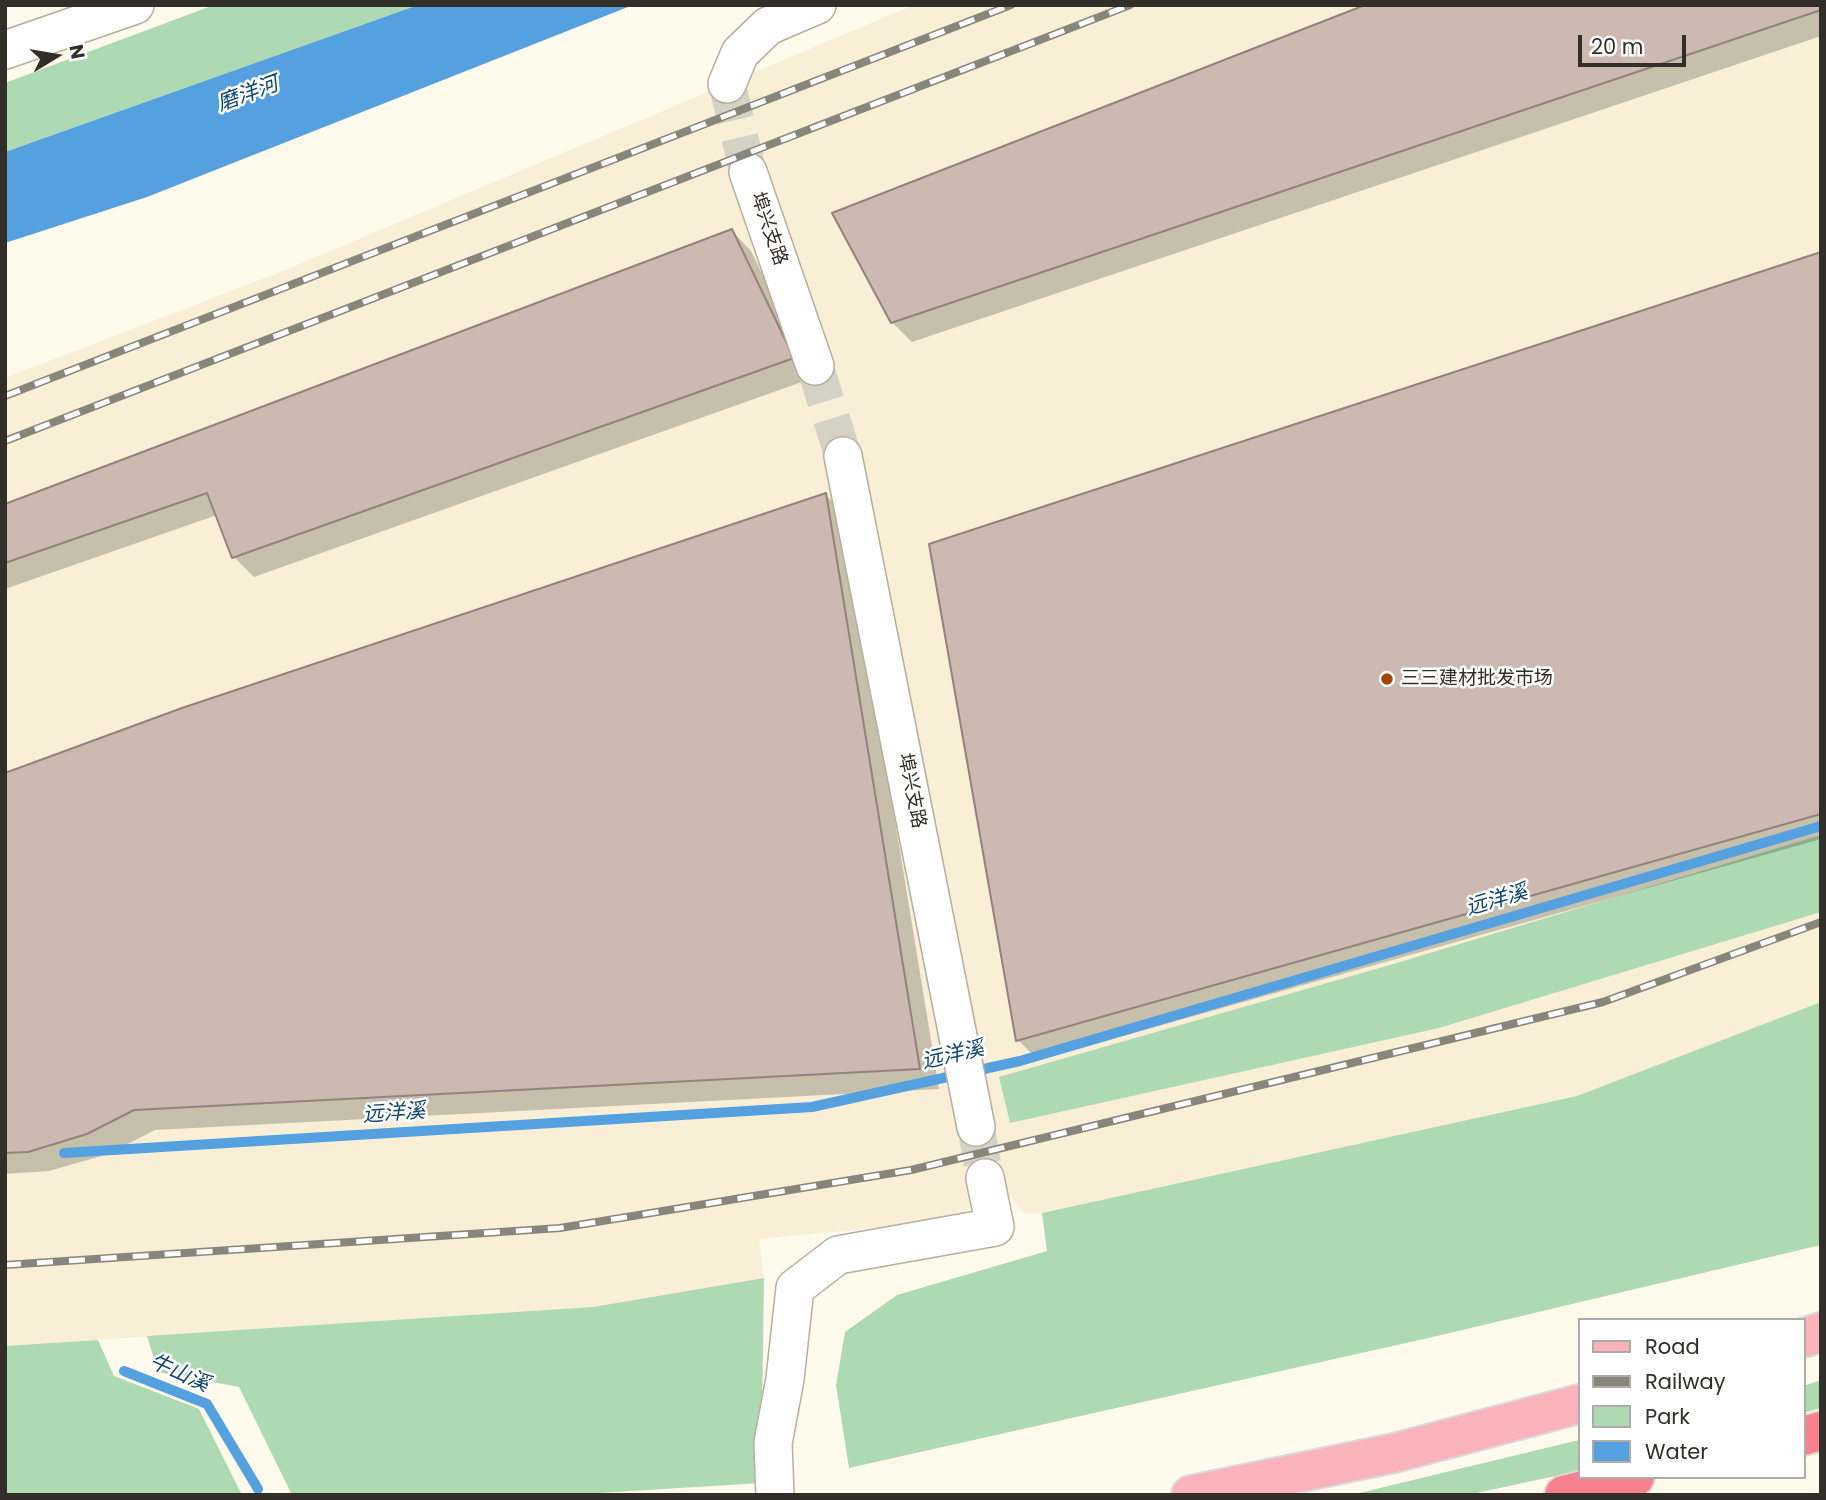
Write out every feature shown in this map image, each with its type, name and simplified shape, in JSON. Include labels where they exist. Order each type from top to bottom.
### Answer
[{"type":"highway","points":[[1564,1495],[1627,1479]]},
{"type":"main road","points":[[1191,1495],[1394,1453],[1577,1405]]},
{"type":"street","points":[[5,50],[135,5]]},
{"type":"street","points":[[727,84],[740,53],[768,26],[817,5]]},
{"type":"street","name":"埠兴支路","points":[[748,172],[815,366]]},
{"type":"street","name":"埠兴支路","points":[[843,456],[962,1043],[976,1127]]},
{"type":"street","points":[[775,1495],[773,1443],[785,1379],[796,1288],[838,1255],[995,1227],[985,1178]]},
{"type":"shaded area","points":[[914,5],[1821,5],[1821,1002],[1577,1096],[1042,1213],[1025,1214],[1010,1197],[1001,1176],[969,1183],[971,1207],[958,1220],[759,1239],[764,1278],[593,1307],[5,1346],[5,378],[283,271]]},
{"type":"green space","points":[[214,5],[418,5],[5,152],[5,83]]},
{"type":"green space","points":[[1821,835],[1821,912],[1439,1028],[1010,1123],[999,1077],[1390,965]]},
{"type":"green space","points":[[1821,1002],[1821,1245],[1437,1336],[849,1468],[836,1385],[845,1332],[897,1295],[1047,1251],[1042,1213],[1577,1096]]},
{"type":"green space","points":[[764,1278],[761,1483],[565,1495],[292,1495],[239,1387],[158,1372],[147,1336],[593,1307]]},
{"type":"green space","points":[[98,1340],[114,1376],[199,1409],[242,1495],[5,1494],[5,1346]]},
{"type":"green space","points":[[1821,1380],[1821,1408],[1805,1412],[1805,1385]]},
{"type":"green space","points":[[1577,1440],[1577,1471],[1467,1495],[1351,1495]]},
{"type":"water","name":"磨洋河","points":[[418,5],[633,5],[147,197],[5,243],[5,152]]},
{"type":"building","points":[[1365,5],[1821,5],[1821,10],[891,323],[832,213]]},
{"type":"building","points":[[732,229],[794,358],[232,558],[207,493],[5,563],[5,504]]},
{"type":"building","name":"三三建材批发市场","points":[[1821,252],[1821,814],[1016,1041],[929,544]]},
{"type":"building","points":[[826,493],[920,1069],[134,1110],[87,1134],[28,1152],[5,1153],[5,773],[182,708]]},
{"type":"waterway","name":"远洋溪","points":[[64,1153],[812,1107],[1020,1061],[1821,826]]},
{"type":"waterway","name":"牛山溪","points":[[124,1371],[207,1404],[258,1489]]},
{"type":"tunnel","points":[[727,84],[748,172]]},
{"type":"tunnel","points":[[815,366],[843,456]]},
{"type":"tunnel","points":[[976,1127],[985,1178]]},
{"type":"railway","points":[[5,396],[1011,5]]},
{"type":"railway","points":[[5,441],[1130,5]]},
{"type":"railway","points":[[5,1265],[560,1228],[911,1170],[1603,1002],[1821,922]]},
{"type":"place","name":"三三建材批发市场","points":[[1387,679]]}]
